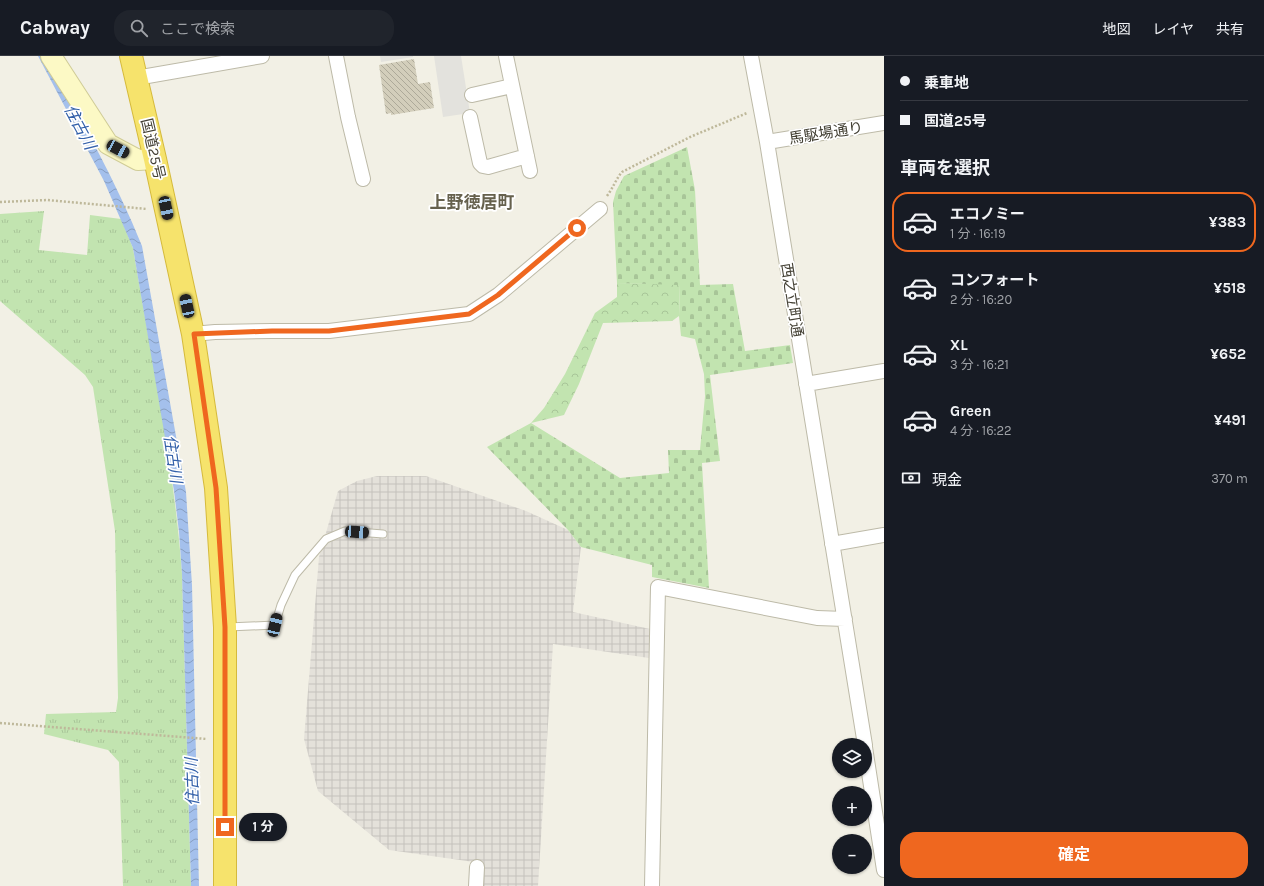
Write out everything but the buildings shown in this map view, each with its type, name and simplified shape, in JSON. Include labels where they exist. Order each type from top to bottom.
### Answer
[{"type":"highway","name":"国道25号","points":[[131,56],[194,334],[216,488],[225,627],[225,886]]},
{"type":"street","points":[[51,56],[108,144],[138,160],[155,159]]},
{"type":"street","points":[[136,78],[262,56]]},
{"type":"street","points":[[336,56],[348,117],[363,179]]},
{"type":"street","points":[[506,56],[530,171]]},
{"type":"street","name":"西之立町通","points":[[751,56],[767,142],[864,738]]},
{"type":"street","points":[[472,95],[512,86]]},
{"type":"street","points":[[470,117],[480,163],[484,166],[488,167],[527,156]]},
{"type":"street","name":"馬駆場通り","points":[[767,142],[884,123]]},
{"type":"street","points":[[194,334],[265,331],[329,331],[469,314],[498,295],[600,209]]},
{"type":"street","points":[[806,384],[884,371]]},
{"type":"street","points":[[832,544],[884,535]]},
{"type":"street","points":[[652,886],[658,587],[817,618],[845,619]]},
{"type":"street","name":"西之立町通","points":[[870,778],[884,870]]},
{"type":"street","points":[[476,886],[477,867]]},
{"type":"lane","points":[[225,627],[275,625],[281,604],[295,575],[326,539],[345,532],[383,534]]},
{"type":"path","points":[[600,209],[615,185],[616,178],[622,172],[690,137],[752,111],[761,110]]},
{"type":"path","points":[[0,202],[47,200],[146,209],[166,208]]},
{"type":"path","points":[[0,723],[225,740]]},
{"type":"shaded area","points":[[380,56],[413,56],[413,57],[381,62]]},
{"type":"shaded area","points":[[434,56],[461,56],[470,113],[443,117]]},
{"type":"shaded area","points":[[377,476],[426,476],[526,511],[568,530],[581,547],[573,612],[650,629],[649,658],[553,644],[538,886],[480,886],[481,863],[389,850],[318,791],[304,739],[319,557],[338,491],[357,481]]},
{"type":"green space","points":[[687,147],[695,190],[700,285],[733,284],[745,351],[790,345],[793,363],[710,375],[720,461],[702,463],[709,588],[652,577],[652,565],[581,547],[568,530],[487,447],[531,423],[620,478],[669,473],[668,450],[700,450],[705,396],[704,374],[695,339],[681,336],[679,316],[680,285],[617,283],[613,202],[616,191],[624,176]]},
{"type":"green space","points":[[44,211],[39,250],[87,255],[90,215],[121,219],[133,248],[168,451],[174,492],[182,574],[191,886],[123,886],[119,762],[108,750],[44,734],[46,714],[116,712],[118,698],[115,531],[93,387],[85,375],[0,301],[0,214]]},
{"type":"green space","points":[[617,283],[680,284],[679,316],[672,321],[603,323],[579,384],[564,415],[531,423],[544,408],[565,374],[595,313],[617,297]]},
{"type":"water","name":"住古川","points":[[38,56],[47,56],[110,174],[142,246],[186,492],[192,585],[199,886],[191,886],[182,574],[179,532],[174,491],[133,248],[104,181]]},
{"type":"district","name":"上野徳居町","points":[[472,202]]},
{"type":"route","points":[[225,827],[225,627],[216,488],[194,334],[215,332],[329,331],[469,314],[498,295],[577,228]]}]
